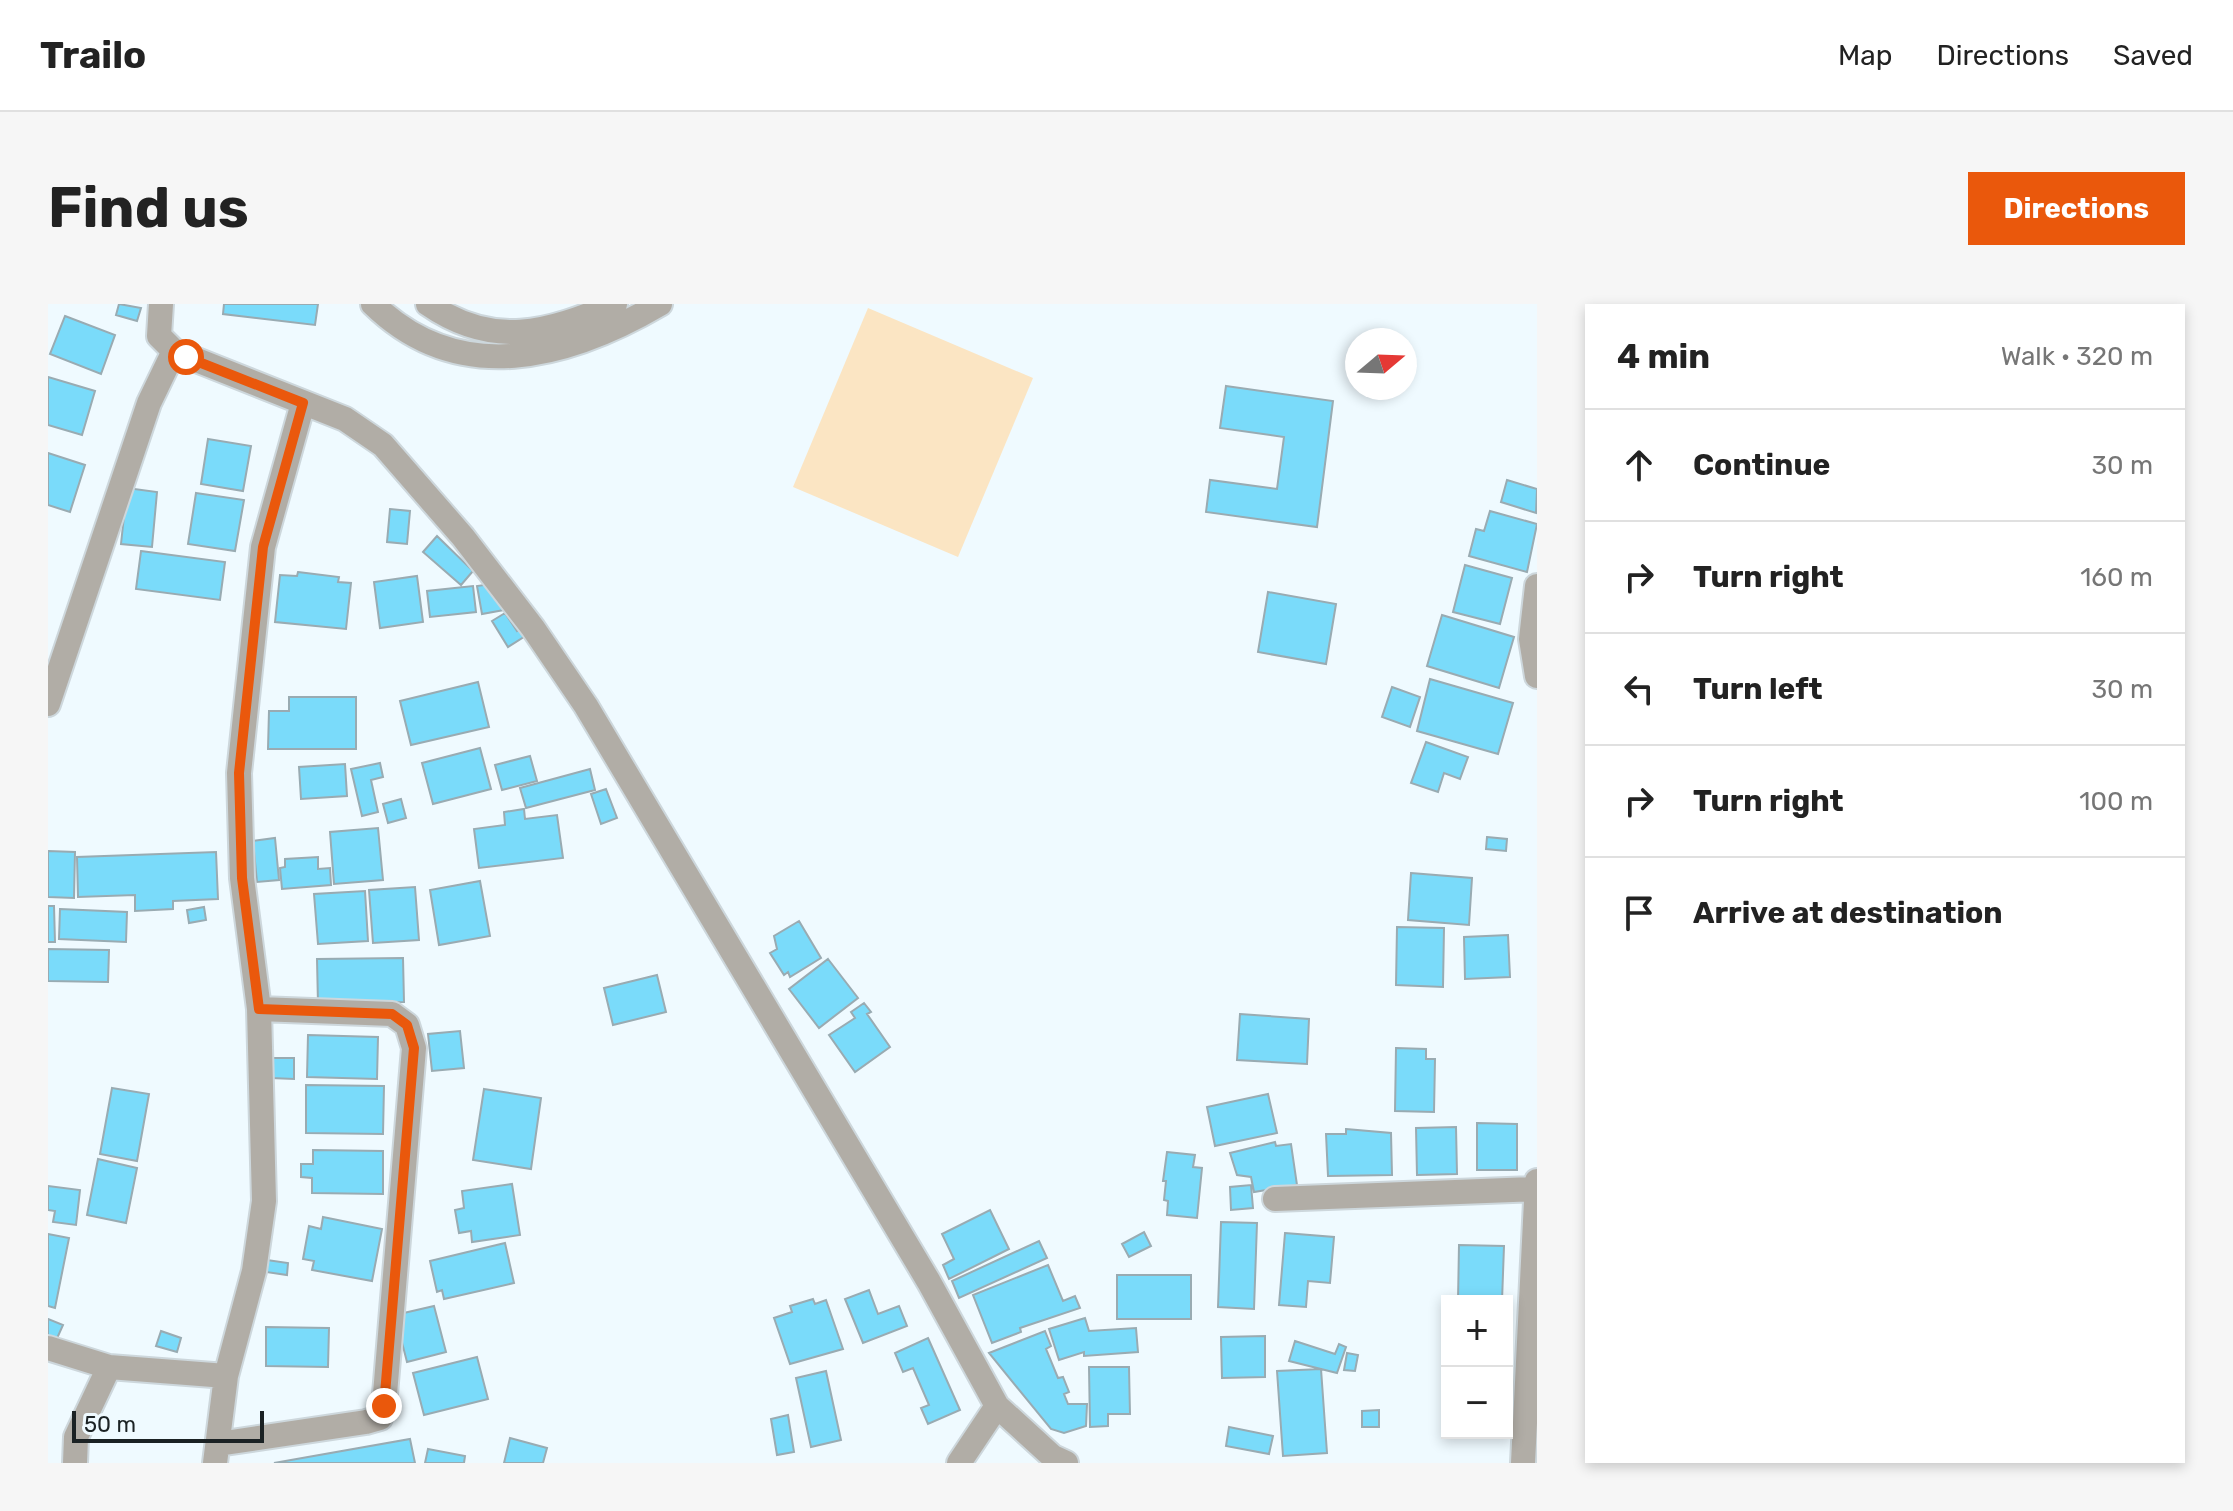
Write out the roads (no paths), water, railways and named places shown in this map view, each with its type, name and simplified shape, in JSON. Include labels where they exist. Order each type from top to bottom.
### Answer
[{"type":"street","points":[[161,304],[159,336],[174,351],[345,419],[383,445],[463,537],[533,628],[586,706],[929,1282],[997,1406],[1053,1457],[1066,1463]]},
{"type":"street","points":[[373,304],[401,328],[448,350],[489,357],[555,351],[590,341],[660,304]]},
{"type":"street","points":[[428,304],[446,317],[479,328],[522,333],[562,328],[615,304]]},
{"type":"street","points":[[48,704],[144,417],[174,351]]},
{"type":"street","points":[[259,1009],[392,1014],[407,1025],[414,1048],[384,1406],[380,1418],[217,1454],[226,1376],[254,1271],[264,1201],[259,1009],[242,878],[239,773],[263,547],[303,403]]},
{"type":"street","points":[[1537,586],[1531,639],[1537,676]]},
{"type":"street","points":[[1523,1463],[1537,1181]]},
{"type":"street","points":[[1275,1199],[1536,1189]]},
{"type":"street","points":[[48,1348],[109,1367],[226,1376]]},
{"type":"street","points":[[75,1463],[76,1437],[109,1367]]},
{"type":"street","points":[[959,1463],[997,1406]]}]
